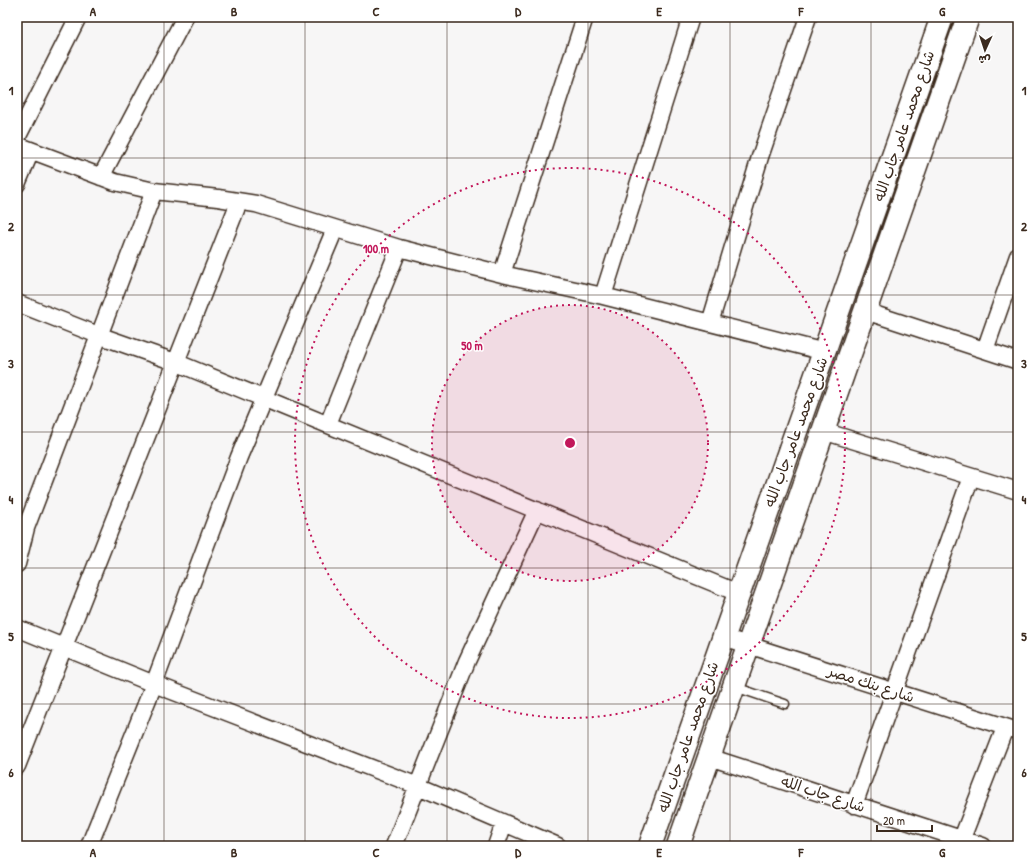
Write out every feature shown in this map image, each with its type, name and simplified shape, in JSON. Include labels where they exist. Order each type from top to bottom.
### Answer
[{"type":"street","points":[[17,138],[78,17]]},
{"type":"street","points":[[101,177],[185,17]]},
{"type":"street","points":[[502,274],[585,17]]},
{"type":"street","points":[[604,296],[691,17]]},
{"type":"street","points":[[710,323],[760,157],[808,17]]},
{"type":"street","name":"شارع محمد عامر جاب الله","points":[[650,846],[942,17]]},
{"type":"street","name":"شارع محمد عامر جاب الله","points":[[678,846],[968,17]]},
{"type":"street","points":[[17,184],[24,148],[116,182],[154,191],[256,204],[399,248],[502,274],[604,296],[825,352]]},
{"type":"street","points":[[17,564],[26,528],[98,335],[154,191]]},
{"type":"street","points":[[17,766],[239,202]]},
{"type":"street","points":[[89,846],[154,684],[239,457],[335,229]]},
{"type":"street","points":[[328,424],[399,248]]},
{"type":"street","points":[[985,350],[1018,256]]},
{"type":"street","points":[[17,303],[98,335],[175,362],[738,593]]},
{"type":"street","points":[[865,311],[1018,361]]},
{"type":"street","points":[[823,431],[1018,491]]},
{"type":"street","points":[[854,804],[971,477]]},
{"type":"street","points":[[394,846],[467,661],[537,510]]},
{"type":"street","points":[[17,628],[154,684],[418,786],[558,846]]},
{"type":"street","name":"شارع بنك مصر","points":[[723,637],[1012,730]]},
{"type":"street","points":[[960,843],[1012,730]]},
{"type":"street","name":"شارع جاب الله","points":[[709,757],[854,804],[960,843],[983,846]]},
{"type":"street","points":[[496,846],[504,823]]},
{"type":"lane","points":[[734,687],[786,704]]}]
